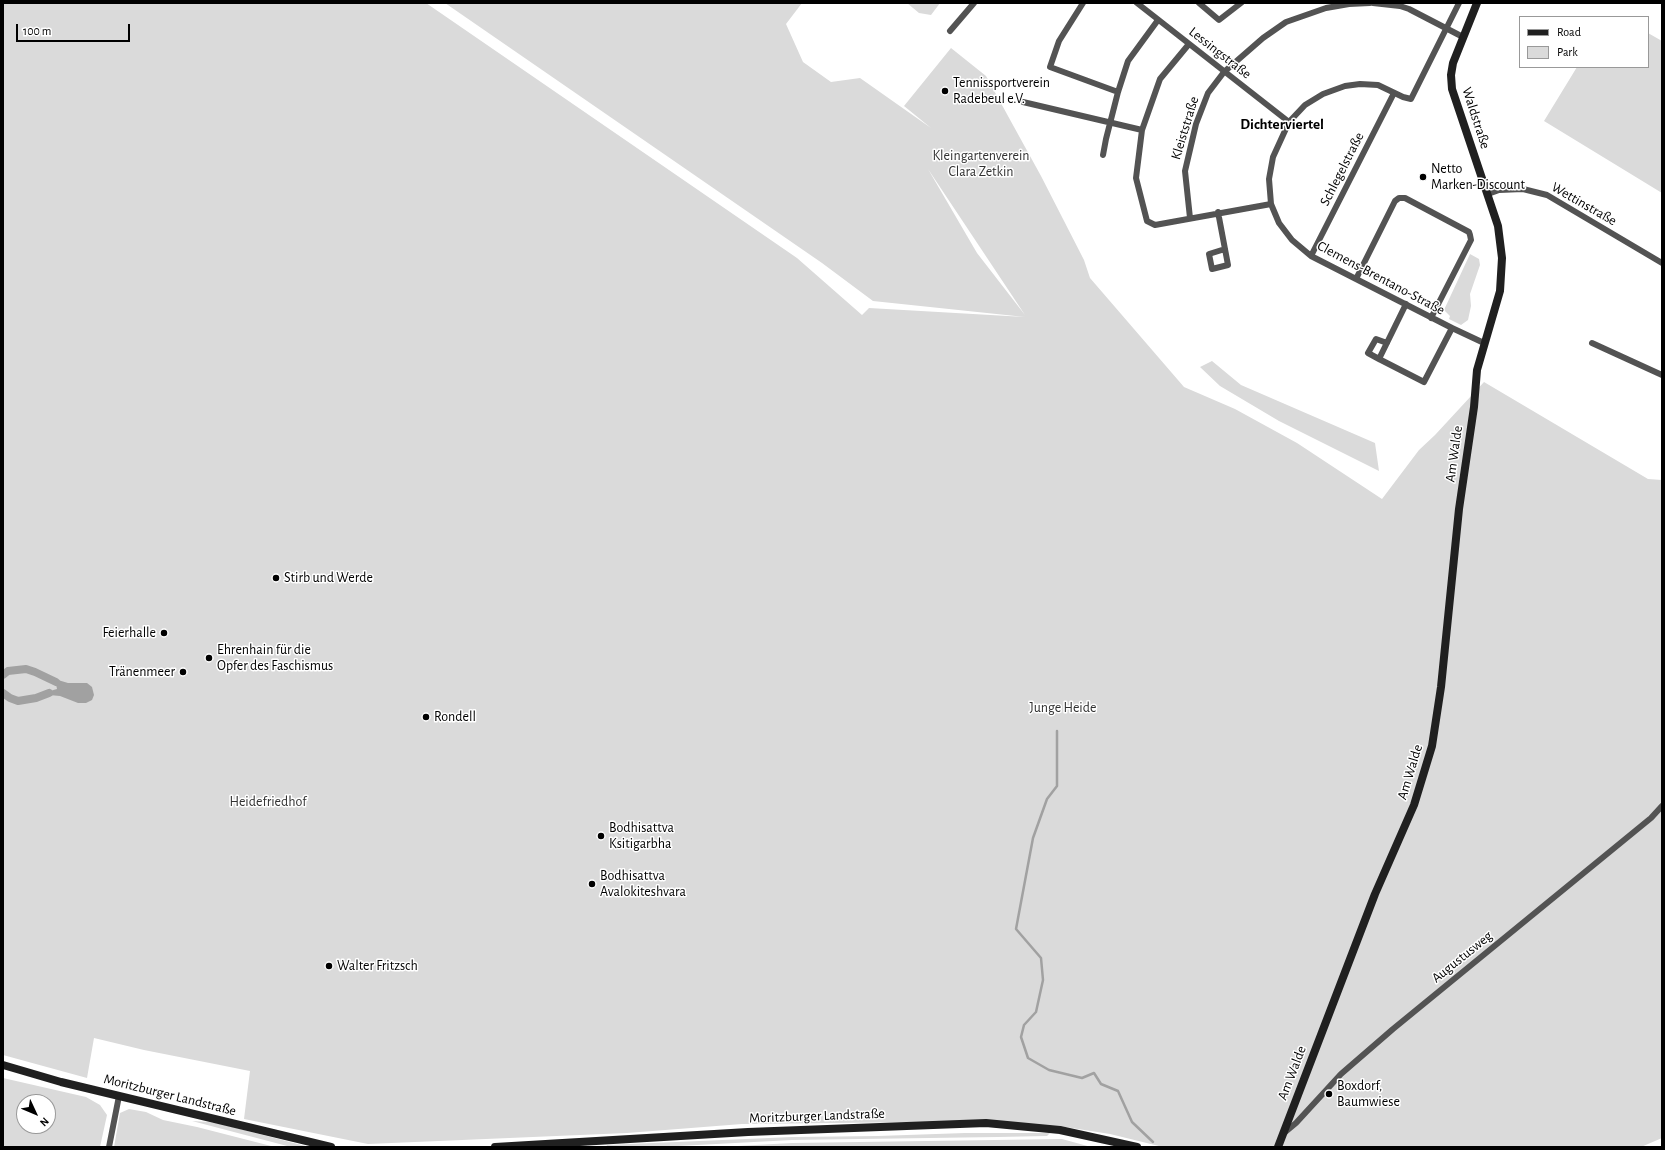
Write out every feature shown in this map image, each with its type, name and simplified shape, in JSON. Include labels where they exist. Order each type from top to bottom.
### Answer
[{"type":"street","points":[[950,31],[974,3]]},
{"type":"street","points":[[1083,3],[1060,41],[1050,67],[1118,92]]},
{"type":"street","name":"Lessingstraße","points":[[1137,3],[1289,122]]},
{"type":"street","points":[[1199,3],[1219,20],[1241,3]]},
{"type":"street","name":"Kleiststraße","points":[[1190,218],[1185,171],[1196,124],[1208,93],[1224,72],[1258,42],[1286,22],[1326,8],[1349,4],[1371,3],[1400,6],[1463,37]]},
{"type":"street","points":[[1446,28],[1459,3]]},
{"type":"street","name":"Waldstraße","points":[[1476,382],[1477,370],[1484,343],[1500,291],[1502,258],[1498,226],[1452,89],[1451,75],[1453,63],[1477,3]]},
{"type":"street","points":[[1103,155],[1110,122],[1128,61],[1158,20]]},
{"type":"street","name":"Clemens-Brentano-Straße","points":[[1446,28],[1411,99],[1378,85],[1360,84],[1345,86],[1323,94],[1305,105],[1289,122],[1273,156],[1270,180],[1271,204],[1280,223],[1292,240],[1312,256],[1431,318],[1484,343]]},
{"type":"street","points":[[1189,44],[1160,79],[1142,130],[1136,178],[1147,221],[1155,225],[1218,212],[1271,204]]},
{"type":"street","name":"Schlegelstraße","points":[[1312,256],[1394,93]]},
{"type":"street","points":[[1023,102],[1142,130]]},
{"type":"street","name":"Wettinstraße","points":[[1488,194],[1499,190],[1523,189],[1547,195],[1662,263]]},
{"type":"street","points":[[1356,279],[1395,201],[1399,198],[1405,198],[1469,232],[1470,235],[1470,240],[1431,318]]},
{"type":"street","points":[[1218,212],[1225,249]]},
{"type":"street","points":[[1379,359],[1406,304]]},
{"type":"street","points":[[1386,344],[1376,339],[1368,353],[1424,382],[1452,328]]},
{"type":"street","points":[[1592,343],[1662,375]]},
{"type":"street","name":"Am Walde","points":[[1278,1147],[1375,894],[1414,805],[1432,746],[1441,687],[1459,509],[1476,382]]},
{"type":"street","name":"Augustusweg","points":[[1284,1134],[1341,1074],[1393,1029],[1651,818],[1662,806]]},
{"type":"street","name":"Moritzburger Landstraße","points":[[3,1065],[61,1082],[332,1147]]},
{"type":"street","points":[[109,1147],[119,1096]]},
{"type":"street","name":"Moritzburger Landstraße","points":[[495,1147],[748,1132],[986,1123],[1060,1130],[1137,1147]]},
{"type":"green space","points":[[3,3],[426,3],[797,258],[862,315],[869,308],[1025,317],[873,301],[822,263],[445,3],[802,3],[786,24],[803,62],[831,82],[860,78],[931,128],[904,106],[951,48],[986,76],[1041,176],[1084,260],[1090,278],[1184,387],[1235,409],[1297,443],[1382,499],[1419,450],[1435,435],[1484,382],[1648,479],[1662,480],[1662,1138],[1641,1147],[1163,1147],[1110,1134],[1059,1126],[926,1122],[742,1124],[627,1133],[368,1144],[244,1119],[250,1071],[144,1050],[94,1038],[87,1078],[3,1055]],"holes":[[[928,169],[1025,315],[977,253]]]},
{"type":"green space","points":[[907,3],[940,3],[931,15],[919,13]]},
{"type":"green space","points":[[1649,34],[1662,41],[1662,193],[1544,121],[1576,68],[1649,68]]},
{"type":"green space","points":[[1470,254],[1479,259],[1480,265],[1470,294],[1471,306],[1468,320],[1461,325],[1449,319],[1450,316],[1444,310]]},
{"type":"green space","points":[[1212,361],[1241,385],[1375,443],[1379,471],[1279,421],[1220,386],[1200,367]]},
{"type":"green space","points":[[3,1078],[86,1097],[100,1105],[107,1115],[100,1147],[3,1147]]},
{"type":"green space","points":[[129,1109],[146,1112],[163,1120],[275,1147],[114,1147],[120,1113]]},
{"type":"green space","points":[[192,1121],[221,1124],[309,1147],[291,1147]]},
{"type":"green space","points":[[965,1133],[1050,1133],[1047,1136],[792,1140],[659,1147],[606,1147],[607,1145],[792,1137]]},
{"type":"green space","points":[[1062,1139],[1091,1147],[719,1147],[792,1143]]},
{"type":"shaded area","points":[[58,680],[68,683],[87,683],[92,687],[94,695],[92,700],[86,703],[78,703],[60,696],[49,695],[50,691],[57,689],[56,684]]},
{"type":"waterway","points":[[3,675],[8,671],[26,669],[56,682]]},
{"type":"waterway","points":[[3,693],[18,701],[36,698],[49,693]]},
{"type":"waterway","points":[[1057,731],[1057,786],[1047,799],[1033,838],[1016,929],[1041,958],[1043,980],[1036,1012],[1024,1025],[1021,1037],[1028,1058],[1049,1070],[1082,1078],[1094,1073],[1101,1084],[1118,1091],[1132,1122],[1153,1142]]},
{"type":"place","name":"Tennissportverein Radebeul e.V.","points":[[945,91]]},
{"type":"place","name":"Netto Marken-Discount","points":[[1423,177]]},
{"type":"place","name":"Stirb und Werde","points":[[276,578]]},
{"type":"place","name":"Feierhalle","points":[[164,633]]},
{"type":"place","name":"Ehrenhain für die Opfer des Faschismus","points":[[209,658]]},
{"type":"place","name":"Tränenmeer","points":[[183,672]]},
{"type":"place","name":"Rondell","points":[[426,717]]},
{"type":"place","name":"Bodhisattva Ksitigarbha","points":[[601,836]]},
{"type":"place","name":"Bodhisattva Avalokiteshvara","points":[[592,884]]},
{"type":"place","name":"Walter Fritzsch","points":[[329,966]]},
{"type":"place","name":"Boxdorf, Baumwiese","points":[[1329,1094]]},
{"type":"district","name":"Dichterviertel","points":[[1282,124]]},
{"type":"park label","name":"Kleingartenverein Clara Zetkin","points":[[981,164]]},
{"type":"park label","name":"Junge Heide","points":[[1063,708]]},
{"type":"park label","name":"Heidefriedhof","points":[[268,802]]}]
